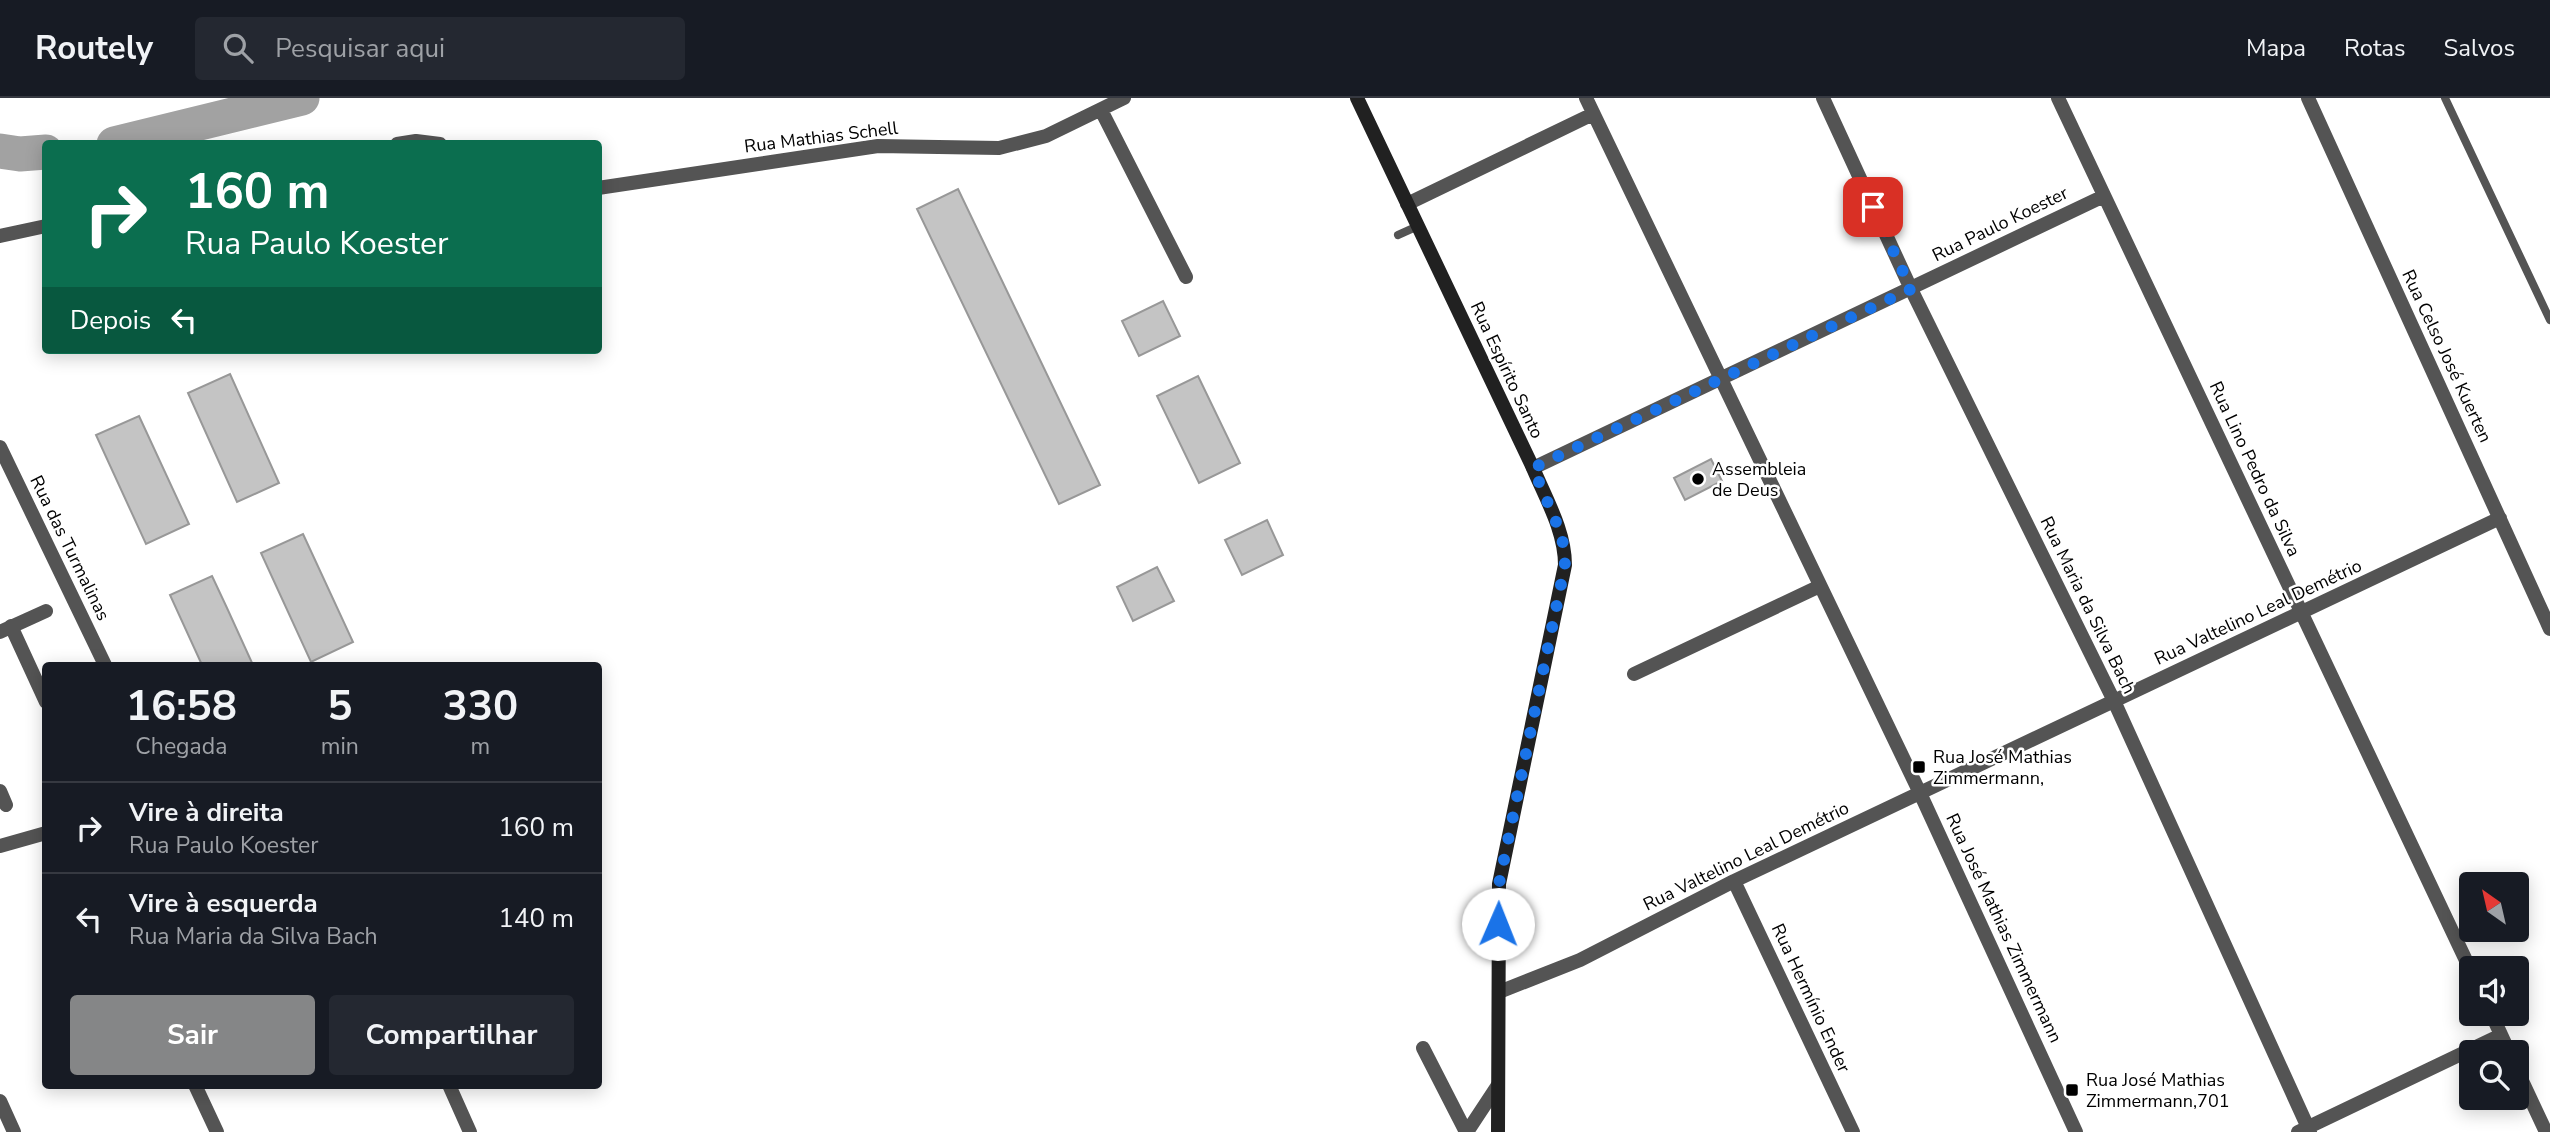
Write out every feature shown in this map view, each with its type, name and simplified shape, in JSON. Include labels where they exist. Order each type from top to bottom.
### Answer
[{"type":"street","name":"Rua Mathias Schell","points":[[602,187],[878,146],[999,148],[1046,136],[1124,98]]},
{"type":"street","name":"Rua Espírito Santo","points":[[1357,98],[1533,468],[1562,536],[1565,565],[1499,884],[1498,1132]]},
{"type":"street","name":"Rua José Mathias Zimmermann","points":[[1586,98],[1920,793],[2076,1132]]},
{"type":"street","name":"Rua Maria da Silva Bach","points":[[1823,98],[1911,289],[2114,701],[2305,1130]]},
{"type":"street","name":"Rua Lino Pedro da Silva","points":[[2058,98],[2464,956]]},
{"type":"street","name":"Rua Celso José Kuerten","points":[[2308,98],[2550,629]]},
{"type":"street","points":[[1101,110],[1185,277]]},
{"type":"street","points":[[1407,204],[1593,114]]},
{"type":"street","name":"Rua Paulo Koester","points":[[1533,468],[2104,196]]},
{"type":"street","points":[[0,236],[42,227]]},
{"type":"street","name":"Rua das Turmalinas","points":[[0,447],[104,662]]},
{"type":"street","name":"Rua Valtelino Leal Demétrio","points":[[1499,992],[1580,960],[1734,881],[2500,518]]},
{"type":"street","points":[[1634,674],[1820,586]]},
{"type":"street","points":[[42,695],[5,629],[46,611]]},
{"type":"street","points":[[0,791],[6,805]]},
{"type":"street","points":[[0,846],[42,834]]},
{"type":"street","name":"Rua Hermínio Ender","points":[[1734,881],[1853,1132]]},
{"type":"street","points":[[2497,1026],[2503,1040]]},
{"type":"street","points":[[2305,1130],[2501,1035]]},
{"type":"street","points":[[1423,1048],[1466,1132],[1498,1085]]},
{"type":"street","points":[[197,1089],[217,1132]]},
{"type":"street","points":[[451,1089],[470,1132]]},
{"type":"street","points":[[2529,1096],[2546,1132]]},
{"type":"street","points":[[0,1101],[14,1132]]},
{"type":"lane","points":[[2445,98],[2550,320]]},
{"type":"lane","points":[[1398,235],[1418,226]]},
{"type":"building","points":[[958,189],[1100,485],[1059,504],[917,209]]},
{"type":"building","points":[[1163,301],[1180,336],[1139,356],[1122,321]]},
{"type":"building","points":[[230,374],[279,483],[237,502],[188,393]]},
{"type":"building","points":[[1198,376],[1240,463],[1199,483],[1157,396]]},
{"type":"building","points":[[139,416],[189,524],[146,544],[96,435]]},
{"type":"building","name":"Assembleia de Deus","points":[[1711,459],[1722,481],[1685,500],[1674,478]]},
{"type":"building","points":[[1267,520],[1283,555],[1242,575],[1225,540]]},
{"type":"building","points":[[303,534],[353,642],[311,662],[261,553]]},
{"type":"building","points":[[1157,567],[1174,601],[1133,621],[1117,587]]},
{"type":"building","points":[[212,576],[252,662],[201,662],[170,595]]},
{"type":"waterway","points":[[130,140],[302,98]]},
{"type":"waterway","points":[[0,151],[20,154],[42,152]]},
{"type":"place","name":"Assembleia de Deus","points":[[1698,479]]},
{"type":"place","name":"Rua José Mathias Zimmermann,","points":[[1919,767]]},
{"type":"place","name":"Rua José Mathias Zimmermann,701","points":[[2072,1090]]},
{"type":"route","points":[[1498,924],[1499,884],[1565,565],[1562,536],[1533,468],[1911,289],[1873,207]]}]
